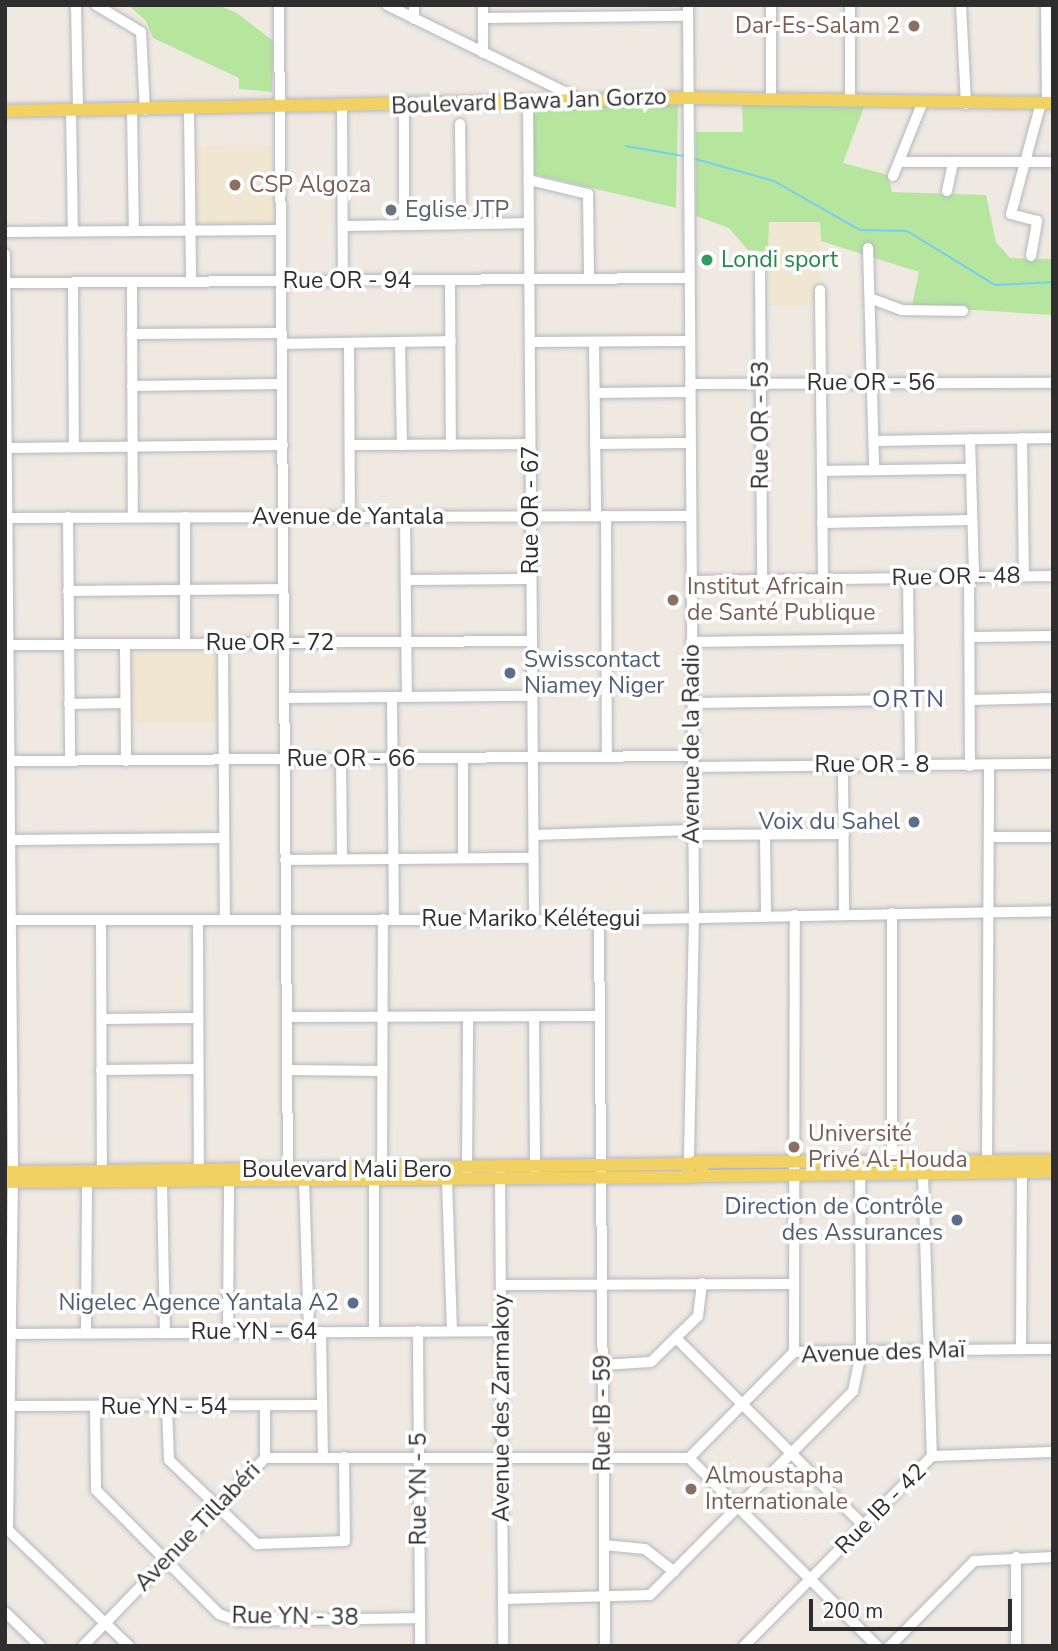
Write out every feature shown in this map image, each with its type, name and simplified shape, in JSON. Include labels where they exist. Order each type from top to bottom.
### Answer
[{"type":"main road","name":"Boulevard Bawa Jan Gorzo","points":[[5,111],[342,108],[688,98],[922,104],[1047,103]]},
{"type":"main road","name":"Boulevard Mali Bero","points":[[9,1177],[88,1181],[102,1176],[162,1181],[199,1176],[229,1181],[288,1176],[304,1181],[379,1177],[602,1174],[796,1164],[1053,1161]]},
{"type":"main road","name":"Boulevard Mali Bero","points":[[796,1164],[860,1174],[892,1164],[923,1173],[987,1163],[1022,1172],[1053,1172]]},
{"type":"main road","name":"Boulevard Mali Bero","points":[[9,1177],[288,1176],[447,1181],[467,1175]]},
{"type":"street","points":[[73,231],[76,5]]},
{"type":"street","points":[[96,5],[143,37],[134,231]]},
{"type":"street","points":[[279,5],[288,1176]]},
{"type":"street","points":[[387,5],[581,100]]},
{"type":"street","points":[[414,5],[414,19]]},
{"type":"street","points":[[482,5],[483,53]]},
{"type":"street","points":[[771,5],[771,100]]},
{"type":"street","points":[[850,5],[850,101]]},
{"type":"street","points":[[961,5],[966,104]]},
{"type":"street","points":[[482,18],[688,11]]},
{"type":"street","name":"Avenue de la Radio","points":[[688,11],[695,1170]]},
{"type":"street","points":[[1031,256],[1037,221],[1011,214],[1047,103],[1049,13]]},
{"type":"street","name":"Rue OR - 67","points":[[528,101],[534,920]]},
{"type":"street","points":[[893,176],[922,104]]},
{"type":"street","points":[[404,105],[404,225]]},
{"type":"street","points":[[342,108],[345,226],[343,281]]},
{"type":"street","points":[[189,110],[191,282]]},
{"type":"street","points":[[460,124],[461,224]]},
{"type":"street","points":[[899,162],[1053,162]]},
{"type":"street","points":[[947,191],[953,162]]},
{"type":"street","points":[[529,180],[551,181],[590,199],[589,279]]},
{"type":"street","points":[[345,226],[529,223]]},
{"type":"street","points":[[5,232],[281,230]]},
{"type":"street","points":[[867,248],[872,299],[874,470]]},
{"type":"street","points":[[5,254],[10,761],[7,799],[7,1527],[129,1646]]},
{"type":"street","name":"Rue OR - 53","points":[[760,269],[762,580]]},
{"type":"street","name":"Rue OR - 94","points":[[5,283],[689,278]]},
{"type":"street","points":[[450,280],[451,444]]},
{"type":"street","points":[[132,282],[134,517]]},
{"type":"street","points":[[73,283],[74,447]]},
{"type":"street","points":[[821,290],[824,579]]},
{"type":"street","points":[[872,299],[902,310],[963,311]]},
{"type":"street","points":[[132,334],[349,343],[451,341]]},
{"type":"street","points":[[530,342],[690,341]]},
{"type":"street","points":[[400,342],[402,445]]},
{"type":"street","points":[[594,342],[595,444],[601,516],[607,757]]},
{"type":"street","points":[[349,343],[350,517]]},
{"type":"street","name":"Rue OR - 56","points":[[595,393],[760,384],[1053,383]]},
{"type":"street","points":[[132,386],[282,384]]},
{"type":"street","points":[[1022,438],[1024,576]]},
{"type":"street","points":[[874,441],[1053,438]]},
{"type":"street","points":[[970,439],[970,766]]},
{"type":"street","points":[[350,445],[530,443]]},
{"type":"street","points":[[595,444],[690,443]]},
{"type":"street","points":[[6,448],[282,444]]},
{"type":"street","points":[[822,471],[971,469]]},
{"type":"street","points":[[405,516],[407,697]]},
{"type":"street","name":"Avenue de Yantala","points":[[6,517],[691,516]]},
{"type":"street","points":[[68,517],[70,761]]},
{"type":"street","points":[[185,517],[186,644]]},
{"type":"street","points":[[822,523],[972,520]]},
{"type":"street","name":"Rue OR - 48","points":[[691,581],[1053,576]]},
{"type":"street","points":[[908,578],[910,765]]},
{"type":"street","points":[[406,580],[531,579]]},
{"type":"street","points":[[68,591],[284,589]]},
{"type":"street","points":[[969,637],[1053,636]]},
{"type":"street","points":[[691,642],[909,639]]},
{"type":"street","name":"Rue OR - 72","points":[[9,645],[532,641]]},
{"type":"street","points":[[223,644],[225,920]]},
{"type":"street","points":[[125,645],[126,761]]},
{"type":"street","points":[[284,698],[532,696]]},
{"type":"street","points":[[374,1332],[382,1017],[393,859],[392,698]]},
{"type":"street","points":[[970,700],[1053,698]]},
{"type":"street","points":[[692,702],[909,700]]},
{"type":"street","points":[[69,704],[125,703]]},
{"type":"street","name":"Rue OR - 66","points":[[10,761],[607,757],[692,762]]},
{"type":"street","points":[[463,758],[463,858]]},
{"type":"street","points":[[341,759],[342,859]]},
{"type":"street","name":"Rue OR - 8","points":[[692,762],[970,766],[1053,764]]},
{"type":"street","points":[[843,765],[844,913]]},
{"type":"street","points":[[987,1163],[989,765]]},
{"type":"street","points":[[765,834],[766,915]]},
{"type":"street","points":[[534,835],[844,834]]},
{"type":"street","points":[[990,837],[1053,836]]},
{"type":"street","points":[[9,840],[224,838]]},
{"type":"street","points":[[285,860],[533,858]]},
{"type":"street","name":"Rue Mariko Kélétegui","points":[[8,920],[599,920],[844,913],[1053,911]]},
{"type":"street","points":[[892,913],[892,1164]]},
{"type":"street","points":[[794,1352],[795,915]]},
{"type":"street","points":[[198,920],[199,1176]]},
{"type":"street","name":"Rue IB - 59","points":[[599,920],[606,1646]]},
{"type":"street","points":[[101,921],[102,1176]]},
{"type":"street","points":[[534,1016],[535,1175]]},
{"type":"street","points":[[286,1017],[600,1016]]},
{"type":"street","points":[[467,1175],[468,1017]]},
{"type":"street","points":[[102,1018],[197,1018]]},
{"type":"street","points":[[101,1070],[198,1069]]},
{"type":"street","points":[[287,1070],[382,1071]]},
{"type":"street","name":"Boulevard Mali Bero","points":[[987,1163],[1053,1155]]},
{"type":"street","points":[[1021,1349],[1022,1172]]},
{"type":"street","points":[[923,1173],[933,1457]]},
{"type":"street","points":[[503,1599],[648,1596],[858,1384],[861,1353],[860,1174]]},
{"type":"street","name":"Avenue des Zarmakoy","points":[[500,1175],[503,1646]]},
{"type":"street","points":[[86,1333],[88,1181]]},
{"type":"street","points":[[162,1181],[165,1333]]},
{"type":"street","points":[[228,1332],[229,1181]]},
{"type":"street","points":[[304,1181],[309,1332]]},
{"type":"street","points":[[447,1181],[452,1331]]},
{"type":"street","points":[[603,1366],[651,1362],[678,1340],[701,1311],[702,1283]]},
{"type":"street","points":[[502,1285],[794,1284]]},
{"type":"street","name":"Rue YN - 64","points":[[8,1334],[502,1331]]},
{"type":"street","points":[[321,1332],[323,1457]]},
{"type":"street","name":"Rue YN - 5","points":[[418,1332],[420,1646]]},
{"type":"street","points":[[678,1340],[864,1526]]},
{"type":"street","name":"Avenue des Maï","points":[[689,1458],[794,1352],[1053,1349]]},
{"type":"street","name":"Rue YN - 54","points":[[8,1406],[322,1405]]},
{"type":"street","points":[[167,1406],[169,1460],[257,1544],[341,1543],[346,1537],[344,1457]]},
{"type":"street","points":[[265,1406],[265,1458]]},
{"type":"street","name":"Rue YN - 38","points":[[95,1407],[96,1490],[228,1620],[420,1618]]},
{"type":"street","name":"Rue IB - 42","points":[[751,1643],[811,1578],[933,1457],[1053,1452]]},
{"type":"street","points":[[503,1457],[603,1455],[689,1458],[877,1646]]},
{"type":"street","name":"Avenue Tillabéri","points":[[83,1646],[265,1458],[503,1457]]},
{"type":"street","points":[[604,1545],[645,1549],[674,1572]]},
{"type":"street","points":[[890,1646],[974,1561],[1053,1556]]},
{"type":"street","points":[[1016,1557],[1016,1646]]},
{"type":"street","points":[[5,1612],[40,1646]]},
{"type":"shaded area","name":"CSP Algoza","points":[[272,145],[273,225],[197,226],[196,146]]},
{"type":"shaded area","points":[[769,222],[820,222],[820,305],[769,305]]},
{"type":"shaded area","points":[[133,653],[217,653],[217,723],[133,723]]},
{"type":"green space","points":[[128,5],[218,5],[237,13],[273,41],[272,92],[239,89],[239,78],[153,38],[146,21]]},
{"type":"green space","points":[[678,105],[676,208],[534,174],[534,107]]},
{"type":"green space","points":[[742,105],[864,107],[843,163],[888,175],[892,192],[986,195],[996,242],[1010,258],[1053,259],[1053,315],[912,306],[919,272],[821,241],[820,222],[769,222],[768,252],[748,250],[729,228],[696,216],[696,132],[743,132]]},
{"type":"waterway","points":[[626,146],[683,156]]},
{"type":"waterway","points":[[692,158],[774,181],[860,230],[907,231],[995,285],[1053,282]]},
{"type":"place","name":"Dar-Es-Salam 2","points":[[914,26]]},
{"type":"place","name":"CSP Algoza","points":[[235,185]]},
{"type":"place","name":"Eglise JTP","points":[[391,210]]},
{"type":"place","name":"Londi sport","points":[[707,260]]},
{"type":"place","name":"Institut Africain de Santé Publique","points":[[673,600]]},
{"type":"place","name":"Swisscontact Niamey Niger","points":[[510,673]]},
{"type":"place","name":"Voix du Sahel","points":[[914,822]]},
{"type":"place","name":"Université Privé Al-Houda","points":[[794,1147]]},
{"type":"place","name":"Direction de Contrôle des Assurances","points":[[957,1220]]},
{"type":"place","name":"Nigelec Agence Yantala A2","points":[[353,1303]]},
{"type":"place","name":"Almoustapha Internationale","points":[[691,1489]]},
{"type":"district","name":"ORTN","points":[[909,700]]}]
